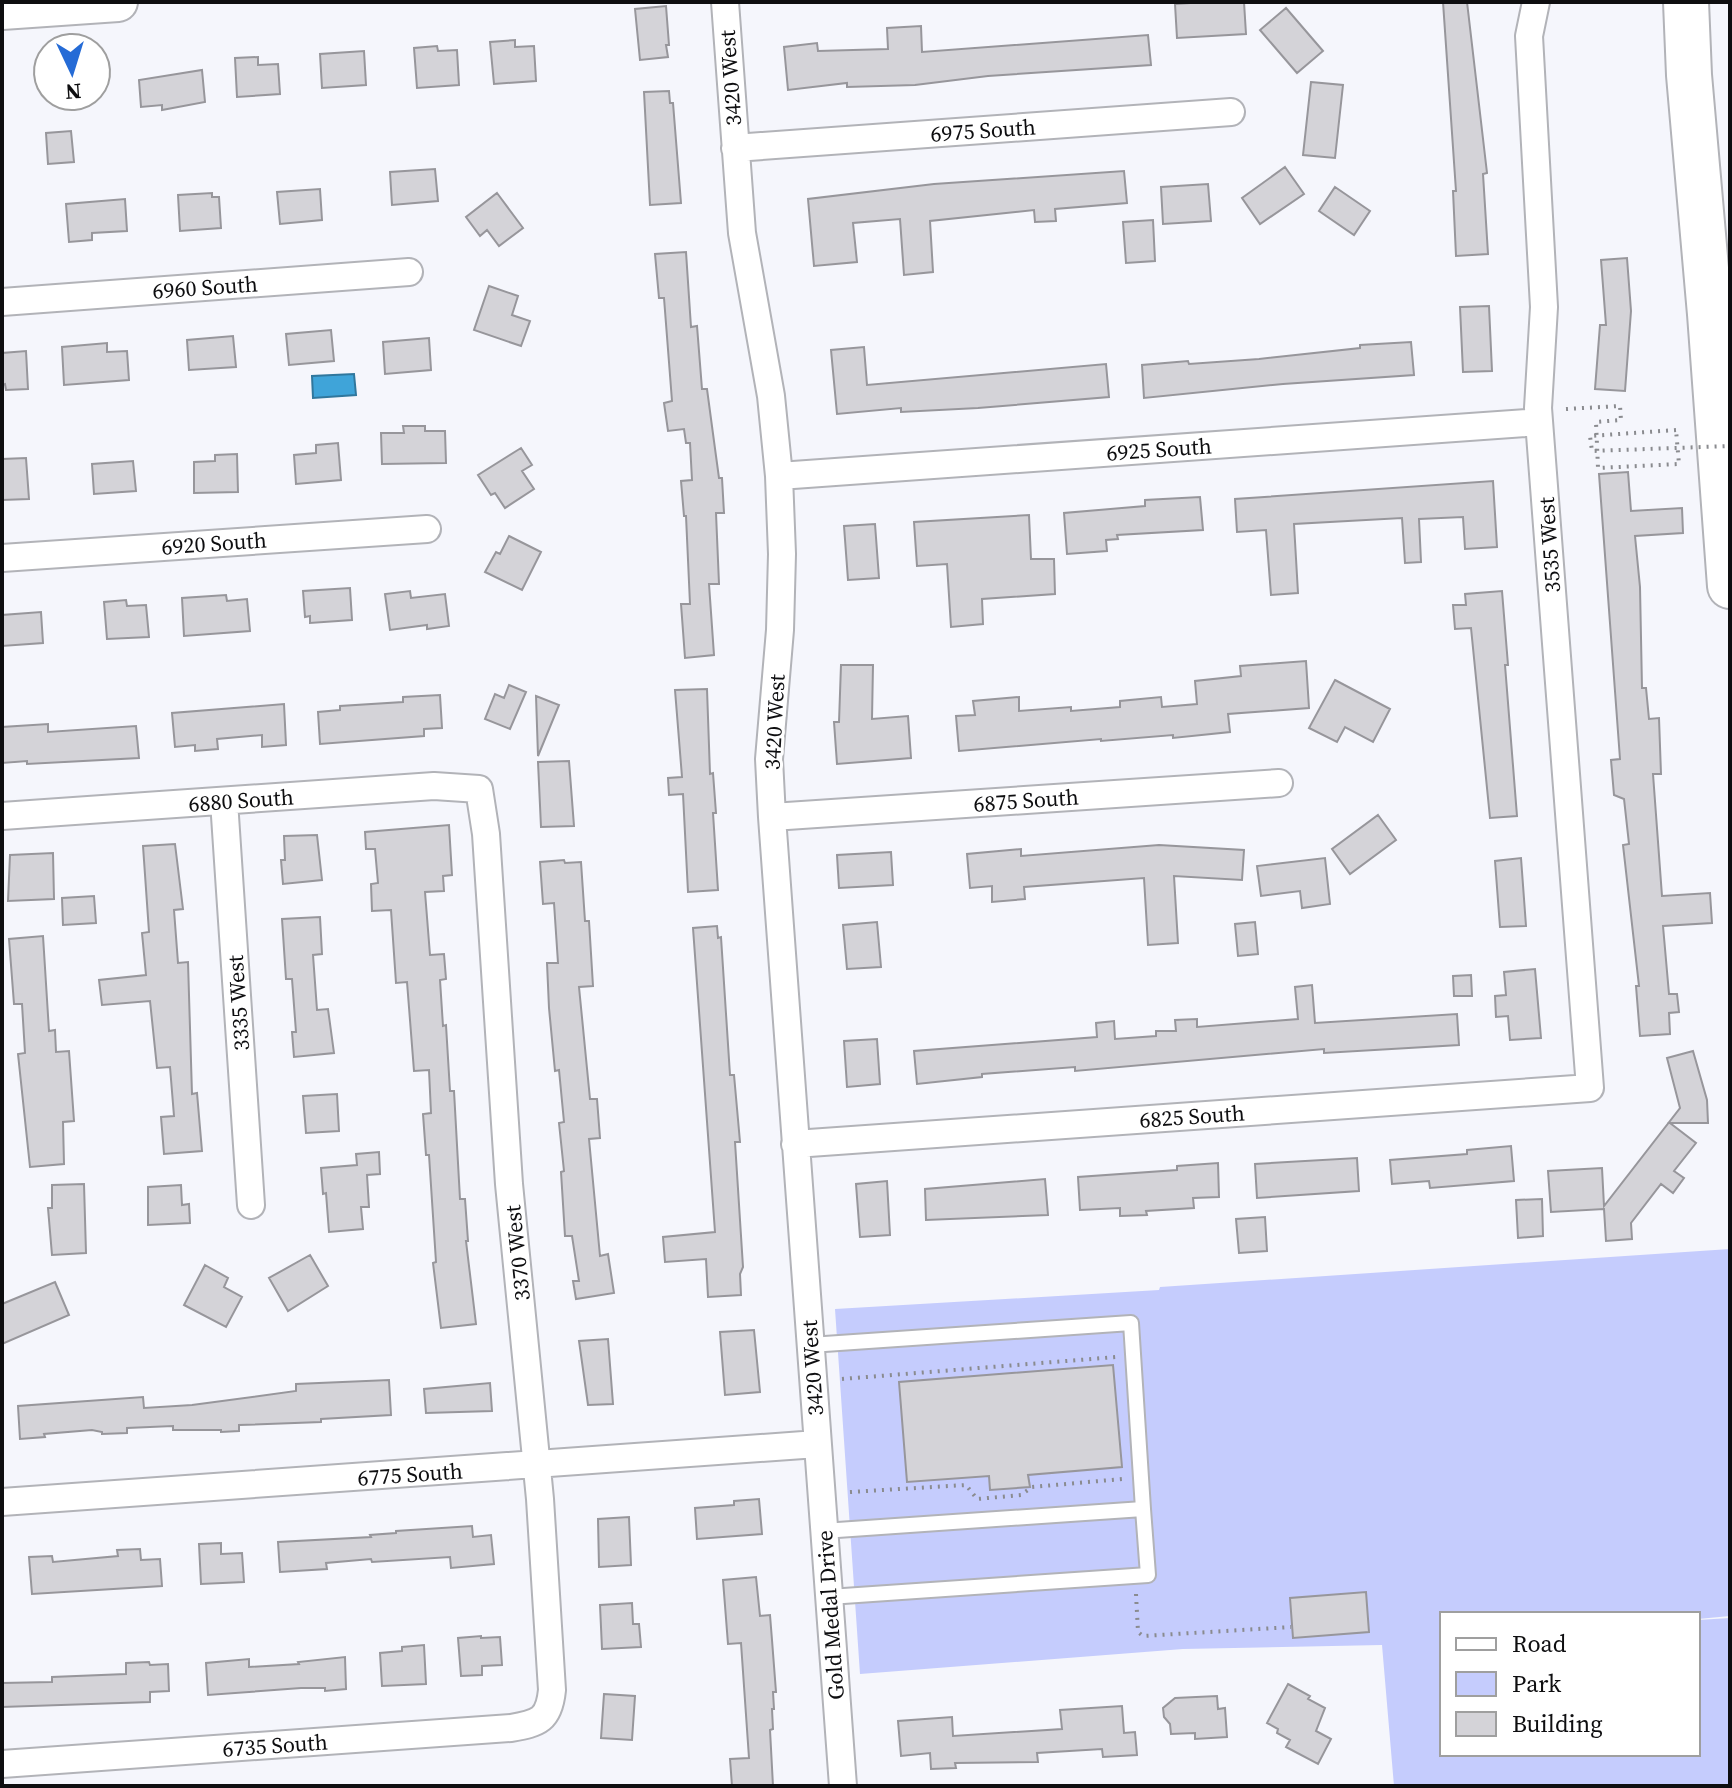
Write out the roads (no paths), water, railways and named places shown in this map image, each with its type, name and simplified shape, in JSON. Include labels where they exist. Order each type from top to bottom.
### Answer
[{"type":"highway","points":[[1662,2],[1672,70],[1678,94],[1694,130]]},
{"type":"highway","points":[[1686,2],[1686,41],[1730,586]]},
{"type":"main road","points":[[2,10],[118,2]]},
{"type":"street","name":"3420 West","points":[[725,2],[742,233],[771,396],[779,476],[782,554],[780,630],[769,759],[817,1444]]},
{"type":"street","name":"3535 West","points":[[1536,2],[1529,36],[1544,307],[1539,422],[1590,1088]]},
{"type":"street","name":"6975 South","points":[[735,148],[1231,112]]},
{"type":"street","name":"6960 South","points":[[2,302],[409,272]]},
{"type":"street","name":"6925 South","points":[[779,476],[1539,422]]},
{"type":"street","name":"6920 South","points":[[2,558],[427,529]]},
{"type":"street","name":"6875 South","points":[[772,817],[1279,783]]},
{"type":"street","name":"6880 South","points":[[2,816],[434,786],[479,789]]},
{"type":"street","name":"3370 West","points":[[479,789],[486,834],[509,1184],[523,1304],[552,1690],[545,1716]]},
{"type":"street","name":"3335 West","points":[[224,801],[251,1205]]},
{"type":"street","name":"6825 South","points":[[795,1144],[1590,1088]]},
{"type":"street","name":"6775 South","points":[[2,1502],[817,1444]]},
{"type":"street","name":"Gold Medal Drive","points":[[817,1444],[843,1786]]},
{"type":"street","name":"6735 South","points":[[2,1764],[511,1728],[530,1724],[545,1716]]},
{"type":"lane","points":[[810,1345],[1131,1323],[1148,1575],[829,1597]]},
{"type":"lane","points":[[823,1531],[1143,1509]]}]
